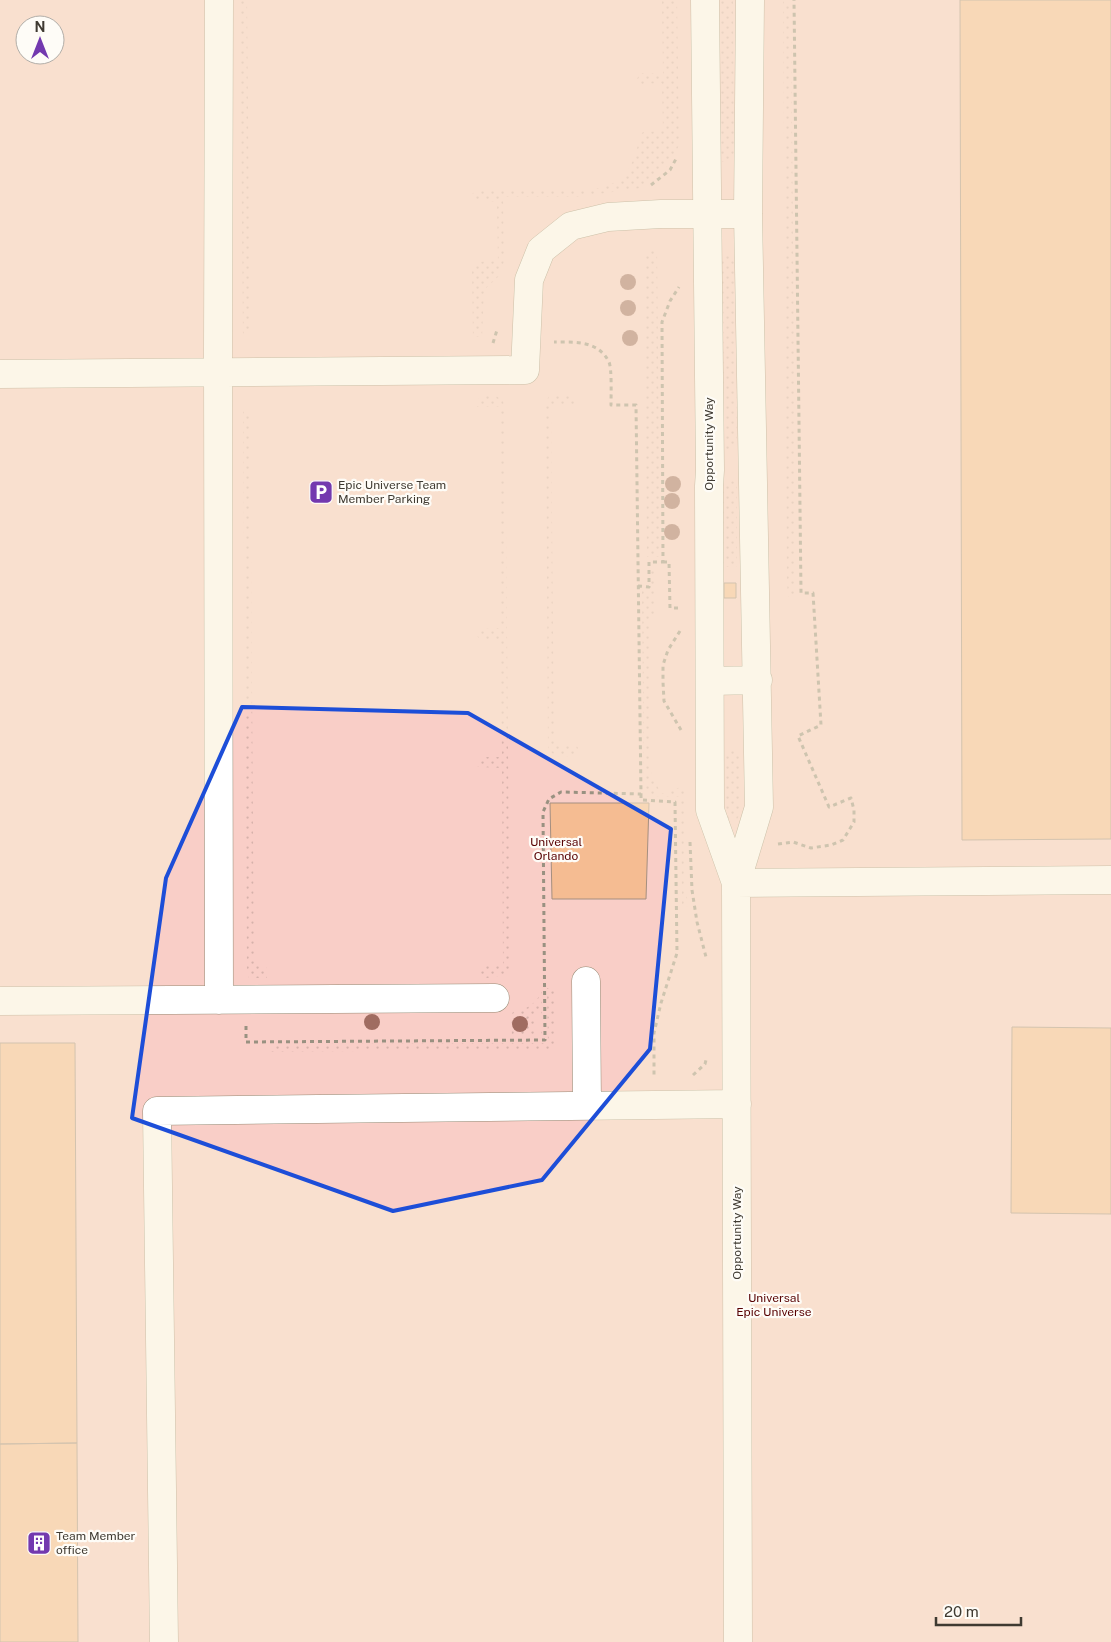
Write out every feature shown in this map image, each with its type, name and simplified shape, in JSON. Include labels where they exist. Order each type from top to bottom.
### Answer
[{"type":"street","points":[[218,1000],[219,0]]},
{"type":"street","name":"Opportunity Way","points":[[705,0],[710,470],[710,810],[736,848],[738,1642]]},
{"type":"street","points":[[736,848],[759,807],[748,214],[750,0]]},
{"type":"street","points":[[0,374],[525,370],[532,273],[541,250],[571,226],[608,217],[661,214],[748,214]]},
{"type":"street","points":[[710,681],[758,680]]},
{"type":"street","points":[[736,883],[1111,880]]},
{"type":"street","points":[[586,981],[587,1106]]},
{"type":"street","points":[[0,1001],[495,998]]},
{"type":"street","points":[[164,1642],[157,1111],[736,1104]]},
{"type":"path","points":[[690,852],[793,842],[810,848],[830,845],[843,840],[854,822],[851,798],[829,807],[798,736],[821,725],[814,593],[801,593],[794,0]]},
{"type":"path","points":[[650,186],[670,170],[679,153]]},
{"type":"path","points":[[663,562],[662,322],[670,300],[684,279]]},
{"type":"path","points":[[498,326],[493,343],[579,342],[598,348],[609,363],[611,405],[636,405],[640,794],[641,800],[675,802],[677,954],[661,1003],[654,1033],[654,1081]]},
{"type":"path","points":[[638,586],[649,586],[649,562],[669,562],[670,608],[688,609]]},
{"type":"path","points":[[682,628],[668,650],[663,665],[662,682],[664,701],[683,734]]},
{"type":"path","points":[[246,1018],[246,1042],[545,1040],[543,812],[549,799],[561,792],[640,794]]},
{"type":"path","points":[[689,833],[692,890],[706,959]]},
{"type":"path","points":[[687,1077],[695,1074],[705,1064],[707,1057]]},
{"type":"highlighted area","points":[[242,707],[468,713],[671,829],[650,1049],[542,1180],[393,1211],[132,1118],[166,878]]},
{"type":"green space","name":"Universal Orlando","points":[[0,0],[1111,0],[1111,1642],[0,1642]]},
{"type":"green space","points":[[240,0],[247,0],[250,334],[243,335]]},
{"type":"green space","points":[[662,0],[677,0],[679,145],[670,164],[641,188],[577,197],[503,197],[504,261],[500,275],[484,290],[482,337],[473,337],[472,268],[480,262],[498,261],[497,202],[473,200],[472,194],[478,190],[580,190],[601,188],[616,182],[628,170],[635,157],[640,136],[643,132],[663,131],[662,83],[642,84],[636,81],[639,75],[643,73],[663,74]]},
{"type":"green space","points":[[718,0],[733,0],[734,152],[731,161],[722,162],[719,153]]},
{"type":"green space","points":[[783,0],[791,0],[796,597],[788,597],[787,582]]},
{"type":"green space","points":[[644,251],[657,251],[660,557],[647,557]]},
{"type":"green space","points":[[722,254],[730,254],[735,265],[737,440],[731,450],[722,449],[719,266]]},
{"type":"green space","points":[[569,394],[574,397],[575,404],[551,406],[554,745],[576,745],[578,748],[575,754],[563,757],[553,754],[548,747],[546,402],[549,396]]},
{"type":"green space","points":[[496,396],[503,401],[505,411],[510,968],[505,975],[487,978],[481,976],[480,970],[483,966],[503,966],[502,768],[478,767],[476,762],[482,757],[502,757],[500,639],[480,639],[476,632],[480,629],[501,628],[500,407],[477,407],[476,403],[479,398]]},
{"type":"green space","points":[[243,411],[250,411],[254,965],[266,965],[267,978],[249,978],[247,973]]},
{"type":"green space","points":[[733,481],[737,486],[737,567],[723,567],[723,486],[725,482]]},
{"type":"green space","points":[[655,564],[655,615],[649,616],[650,770],[661,794],[684,786],[688,906],[682,907],[681,797],[644,796],[642,591],[651,591],[650,565]]},
{"type":"green space","points":[[730,748],[737,749],[739,754],[740,814],[737,819],[732,820],[728,819],[725,814],[726,752]]},
{"type":"green space","points":[[547,988],[554,988],[555,1049],[270,1052],[270,1044],[548,1043]]},
{"type":"green space","points":[[542,991],[542,1015],[535,1016],[534,1029],[542,1030],[542,1036],[512,1036],[511,1016],[513,1012],[522,1010],[530,1005]]},
{"type":"building","points":[[960,0],[1111,0],[1111,839],[962,840]]},
{"type":"building","points":[[724,583],[736,583],[736,598],[724,598]]},
{"type":"building","points":[[550,803],[649,803],[646,899],[552,899]]},
{"type":"building","points":[[1012,1027],[1111,1028],[1111,1214],[1011,1213]]},
{"type":"building","points":[[0,1043],[75,1043],[77,1443],[0,1444]]},
{"type":"building","name":"Team Member office","points":[[77,1443],[78,1642],[0,1642],[0,1444]]},
{"type":"place","name":"Epic Universe Team Member Parking","points":[[321,492]]},
{"type":"place","name":"Team Member office","points":[[39,1543]]},
{"type":"park label","name":"Universal Epic Universe","points":[[774,1305]]}]
